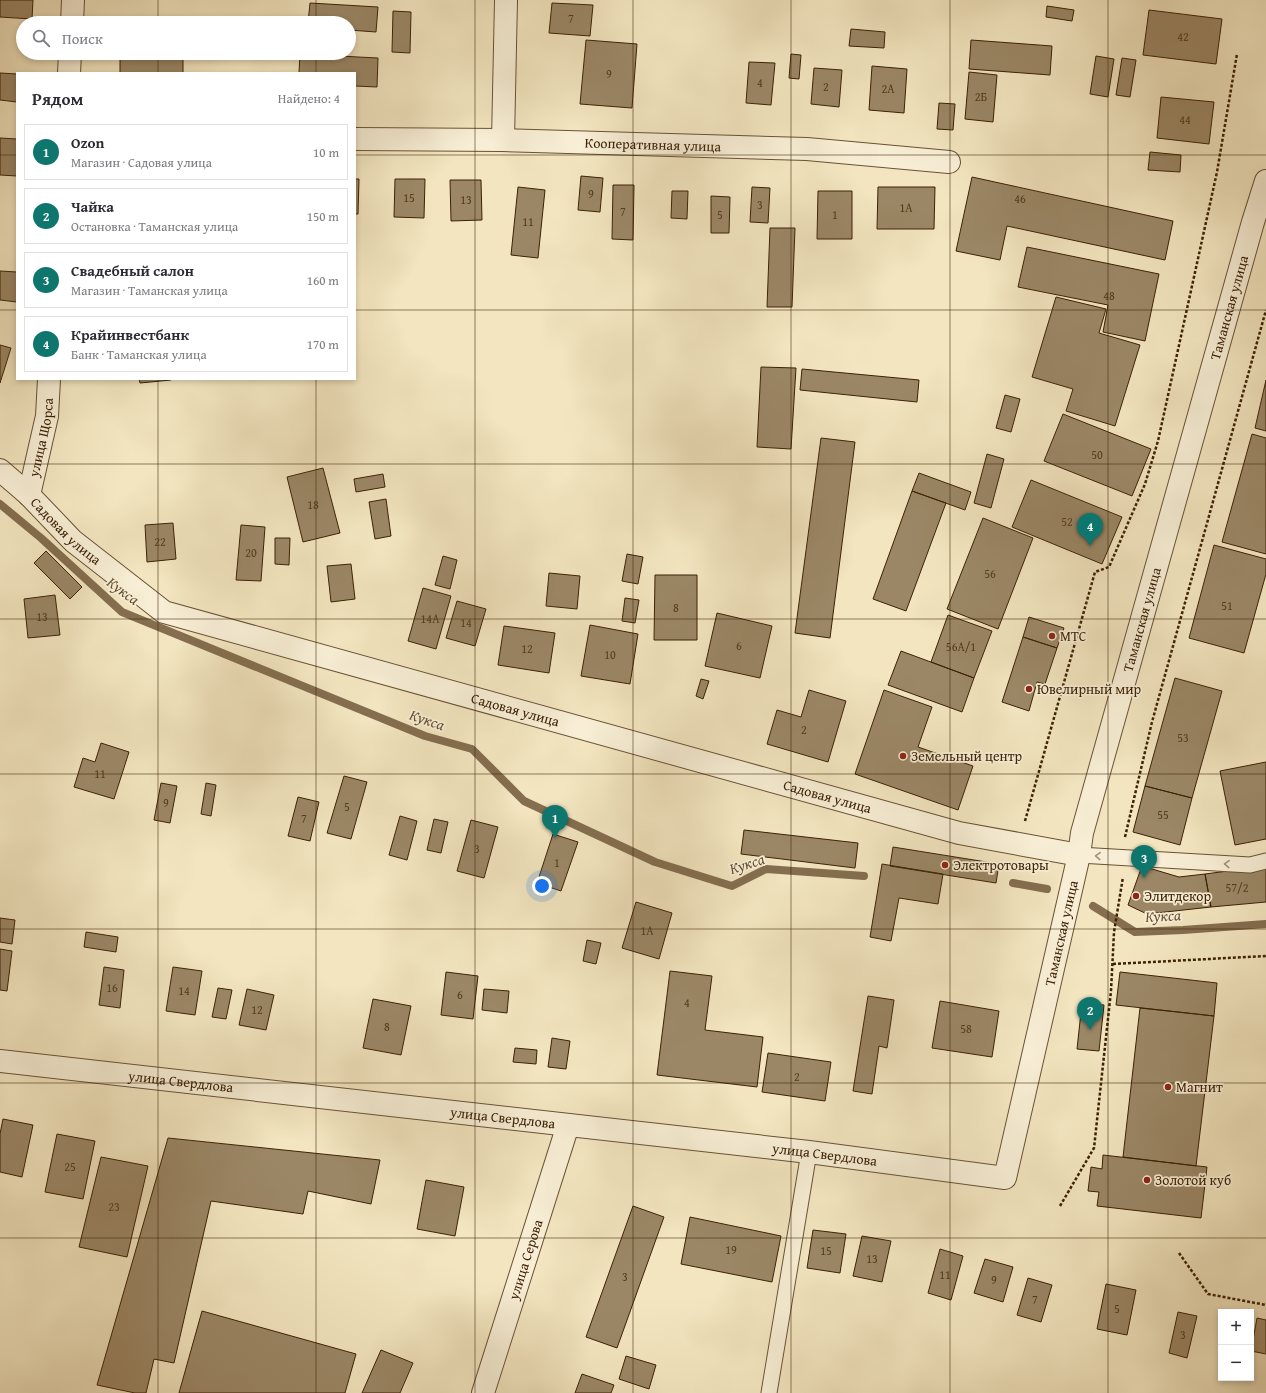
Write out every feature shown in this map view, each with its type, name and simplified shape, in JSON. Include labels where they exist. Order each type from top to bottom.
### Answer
[{"type":"street","points":[[72,16],[73,0]]},
{"type":"street","points":[[503,140],[506,0]]},
{"type":"street","points":[[69,72],[70,60]]},
{"type":"street","name":"Кооперативная улица","points":[[356,139],[503,140],[807,150],[949,162]]},
{"type":"street","name":"Таманская улица","points":[[1005,1178],[1082,836],[1252,222],[1266,182]]},
{"type":"street","name":"улица Щорса","points":[[30,495],[47,416],[49,380]]},
{"type":"street","name":"Садовая улица","points":[[0,470],[30,495],[73,541],[164,612],[960,833],[1078,855]]},
{"type":"street","name":"улица Свердлова","points":[[0,1061],[809,1152],[1005,1178]]},
{"type":"street","name":"улица Серова","points":[[482,1393],[568,1125]]},
{"type":"lane","points":[[1078,855],[1250,865],[1266,861]]},
{"type":"lane","points":[[769,1393],[809,1152]]},
{"type":"path","points":[[1032,823],[1025,821],[1095,572],[1109,567],[1145,484],[1158,441],[1217,172],[1237,54]]},
{"type":"path","points":[[1060,1206],[1094,1148],[1111,991],[1114,932],[1126,858],[1124,841],[1152,722],[1266,310]]},
{"type":"path","points":[[1112,964],[1266,956]]},
{"type":"path","points":[[1179,1253],[1208,1294],[1266,1305]]},
{"type":"building","points":[[0,0],[33,0],[32,16],[16,16],[16,18],[0,17]]},
{"type":"building","points":[[310,3],[378,7],[376,32],[356,31],[356,16],[309,16]]},
{"type":"building","points":[[552,3],[593,5],[590,36],[549,33]]},
{"type":"building","points":[[1047,6],[1074,10],[1072,21],[1046,17]]},
{"type":"building","points":[[1149,10],[1222,19],[1216,64],[1143,55]]},
{"type":"building","points":[[393,11],[411,12],[410,53],[392,52]]},
{"type":"building","points":[[851,29],[885,32],[884,48],[849,46]]},
{"type":"building","points":[[586,40],[637,44],[632,108],[580,104]]},
{"type":"building","points":[[971,40],[1052,46],[1050,75],[969,69]]},
{"type":"building","points":[[791,54],[801,55],[799,79],[789,78]]},
{"type":"building","points":[[1096,56],[1114,59],[1108,97],[1090,94]]},
{"type":"building","points":[[356,57],[378,58],[377,87],[356,86],[356,72],[299,72],[300,60],[356,60]]},
{"type":"building","points":[[1122,58],[1136,60],[1130,97],[1116,95]]},
{"type":"building","points":[[120,60],[183,60],[183,72],[120,72]]},
{"type":"building","points":[[749,62],[775,63],[771,105],[746,103]]},
{"type":"building","points":[[872,66],[907,69],[904,113],[869,110]]},
{"type":"building","points":[[814,68],[842,70],[839,107],[811,104]]},
{"type":"building","points":[[969,72],[997,75],[993,122],[965,119]]},
{"type":"building","points":[[0,73],[16,74],[16,102],[0,100]]},
{"type":"building","points":[[1161,97],[1214,102],[1209,144],[1157,138]]},
{"type":"building","points":[[939,103],[955,104],[953,130],[937,129]]},
{"type":"building","points":[[0,138],[16,139],[16,176],[0,175]]},
{"type":"building","points":[[1150,152],[1181,155],[1180,172],[1148,170]]},
{"type":"building","points":[[581,176],[603,178],[600,212],[578,210]]},
{"type":"building","points":[[972,177],[1173,221],[1165,260],[1007,226],[1000,260],[956,251]]},
{"type":"building","points":[[356,179],[359,179],[358,214],[356,214]]},
{"type":"building","points":[[395,179],[425,179],[424,218],[394,217]]},
{"type":"building","points":[[450,180],[481,180],[482,220],[451,221]]},
{"type":"building","points":[[613,185],[634,185],[633,240],[612,239]]},
{"type":"building","points":[[518,187],[545,190],[538,258],[511,255]]},
{"type":"building","points":[[752,187],[770,188],[768,223],[750,222]]},
{"type":"building","points":[[878,187],[935,187],[934,229],[877,229]]},
{"type":"building","points":[[672,191],[688,191],[687,219],[671,218]]},
{"type":"building","points":[[818,191],[852,191],[852,239],[817,239]]},
{"type":"building","points":[[711,196],[730,197],[729,233],[711,233]]},
{"type":"building","points":[[770,228],[795,228],[792,307],[767,307]]},
{"type":"building","points":[[1027,247],[1159,274],[1145,341],[1103,332],[1108,305],[1018,287]]},
{"type":"building","points":[[0,271],[16,272],[16,302],[0,300]]},
{"type":"building","points":[[1056,297],[1106,309],[1099,333],[1140,345],[1115,426],[1066,411],[1073,389],[1032,377]]},
{"type":"building","points":[[0,345],[11,348],[0,383]]},
{"type":"building","points":[[761,367],[796,368],[791,449],[757,447]]},
{"type":"building","points":[[802,369],[919,380],[917,402],[800,390]]},
{"type":"building","points":[[139,380],[171,380],[140,383]]},
{"type":"building","points":[[1266,380],[1266,431],[1255,428]]},
{"type":"building","points":[[1005,395],[1020,399],[1011,432],[996,428]]},
{"type":"building","points":[[1063,414],[1151,449],[1132,496],[1044,461]]},
{"type":"building","points":[[1252,434],[1266,438],[1266,554],[1222,542]]},
{"type":"building","points":[[821,438],[855,442],[830,638],[795,633]]},
{"type":"building","points":[[987,454],[1004,459],[991,508],[974,503]]},
{"type":"building","points":[[323,468],[340,533],[303,542],[287,477]]},
{"type":"building","points":[[919,473],[971,492],[965,510],[912,491]]},
{"type":"building","points":[[383,474],[385,487],[356,492],[354,479]]},
{"type":"building","points":[[1031,480],[1122,517],[1102,564],[1012,527]]},
{"type":"building","points":[[912,491],[946,503],[906,611],[873,599]]},
{"type":"building","points":[[386,499],[391,536],[375,539],[369,502]]},
{"type":"building","points":[[983,518],[1033,538],[998,629],[947,609]]},
{"type":"building","points":[[173,523],[176,559],[147,562],[145,525]]},
{"type":"building","points":[[241,525],[265,527],[261,581],[236,580]]},
{"type":"building","points":[[275,538],[290,538],[289,565],[275,564]]},
{"type":"building","points":[[1214,545],[1266,559],[1266,574],[1244,653],[1189,638]]},
{"type":"building","points":[[46,551],[82,587],[70,599],[34,563]]},
{"type":"building","points":[[627,554],[643,557],[638,584],[622,581]]},
{"type":"building","points":[[443,556],[457,560],[450,589],[435,585]]},
{"type":"building","points":[[351,564],[355,599],[331,602],[327,566]]},
{"type":"building","points":[[549,573],[580,576],[577,609],[546,606]]},
{"type":"building","points":[[655,575],[697,575],[697,640],[654,640]]},
{"type":"building","points":[[423,588],[451,596],[436,649],[408,641]]},
{"type":"building","points":[[55,595],[60,635],[28,638],[24,599]]},
{"type":"building","points":[[625,598],[639,600],[635,623],[622,621]]},
{"type":"building","points":[[457,601],[486,609],[475,646],[446,638]]},
{"type":"building","points":[[717,613],[772,626],[760,678],[705,666]]},
{"type":"building","points":[[948,615],[992,631],[974,678],[931,662]]},
{"type":"building","points":[[1029,617],[1064,628],[1057,648],[1023,637]]},
{"type":"building","points":[[590,625],[638,634],[630,684],[581,676]]},
{"type":"building","points":[[504,626],[555,633],[549,673],[498,665]]},
{"type":"building","points":[[1023,637],[1057,648],[1045,684],[1037,682],[1029,711],[1002,702]]},
{"type":"building","points":[[901,651],[974,678],[962,712],[888,685]]},
{"type":"building","points":[[1175,678],[1222,691],[1192,798],[1145,786]]},
{"type":"building","points":[[701,679],[709,681],[703,699],[696,696]]},
{"type":"building","points":[[809,690],[846,701],[828,762],[767,744],[777,710],[801,717]]},
{"type":"building","name":"Земельный центр","points":[[884,690],[932,707],[918,747],[973,766],[958,810],[855,774]]},
{"type":"building","points":[[101,743],[129,752],[114,799],[74,787],[83,758],[95,762]]},
{"type":"building","points":[[1266,762],[1266,839],[1235,845],[1220,771]]},
{"type":"building","points":[[344,776],[367,782],[351,839],[327,833]]},
{"type":"building","points":[[161,783],[177,786],[170,823],[154,820]]},
{"type":"building","points":[[206,783],[216,785],[211,816],[201,814]]},
{"type":"building","points":[[1145,786],[1192,798],[1180,845],[1133,832]]},
{"type":"building","points":[[298,797],[319,802],[310,841],[288,836]]},
{"type":"building","points":[[400,816],[417,821],[407,860],[389,855]]},
{"type":"building","points":[[434,819],[448,822],[441,853],[427,850]]},
{"type":"building","points":[[471,820],[498,827],[484,878],[457,871]]},
{"type":"building","points":[[744,830],[858,843],[855,868],[741,854]]},
{"type":"building","points":[[553,834],[578,842],[561,891],[537,883]]},
{"type":"building","name":"Электротовары","points":[[893,847],[999,864],[996,883],[890,866]]},
{"type":"building","points":[[882,864],[943,874],[938,904],[899,898],[891,941],[870,937]]},
{"type":"building","points":[[1142,866],[1179,877],[1205,874],[1211,907],[1147,914],[1128,905]]},
{"type":"building","points":[[1266,866],[1266,902],[1211,907],[1205,874]]},
{"type":"building","points":[[636,902],[672,913],[659,959],[622,948]]},
{"type":"building","points":[[0,918],[15,920],[12,944],[0,942]]},
{"type":"building","points":[[86,932],[118,937],[116,952],[84,947]]},
{"type":"building","points":[[587,940],[601,943],[596,964],[583,961]]},
{"type":"building","points":[[0,949],[12,951],[7,991],[0,990]]},
{"type":"building","points":[[104,967],[124,970],[120,1008],[99,1005]]},
{"type":"building","points":[[173,967],[202,971],[195,1015],[166,1011]]},
{"type":"building","points":[[670,971],[712,976],[705,1030],[763,1037],[757,1087],[657,1075]]},
{"type":"building","points":[[446,972],[478,976],[473,1019],[441,1015]]},
{"type":"building","points":[[1120,972],[1217,983],[1214,1016],[1116,1005]]},
{"type":"building","points":[[218,988],[232,990],[226,1019],[212,1017]]},
{"type":"building","points":[[247,989],[274,995],[266,1030],[239,1025]]},
{"type":"building","points":[[484,989],[509,991],[507,1013],[482,1010]]},
{"type":"building","points":[[868,996],[894,1000],[887,1048],[879,1046],[872,1094],[853,1091]]},
{"type":"building","points":[[373,999],[411,1006],[401,1055],[363,1048]]},
{"type":"building","points":[[940,1001],[999,1011],[992,1057],[932,1048]]},
{"type":"building","points":[[1082,1003],[1104,1005],[1099,1051],[1077,1049]]},
{"type":"building","name":"Магнит","points":[[1140,1008],[1214,1016],[1196,1166],[1123,1157]]},
{"type":"building","points":[[552,1038],[570,1041],[566,1069],[548,1067]]},
{"type":"building","points":[[515,1048],[537,1050],[536,1064],[513,1062]]},
{"type":"building","points":[[768,1053],[831,1062],[825,1101],[762,1092]]},
{"type":"building","points":[[3,1119],[33,1125],[22,1177],[0,1172],[0,1134]]},
{"type":"building","points":[[57,1134],[95,1141],[83,1199],[45,1192]]},
{"type":"building","points":[[168,1138],[380,1160],[371,1204],[308,1191],[303,1214],[211,1201],[174,1363],[154,1359],[146,1393],[135,1393],[97,1385]]},
{"type":"building","name":"Золотой куб","points":[[1103,1155],[1207,1167],[1201,1218],[1097,1206],[1099,1192],[1088,1191],[1091,1167],[1102,1169]]},
{"type":"building","points":[[101,1157],[148,1166],[127,1257],[79,1247]]},
{"type":"building","points":[[426,1180],[464,1187],[455,1236],[417,1229]]},
{"type":"building","points":[[633,1206],[664,1217],[617,1348],[586,1337]]},
{"type":"building","points":[[690,1217],[781,1236],[772,1282],[681,1264]]},
{"type":"building","points":[[813,1230],[846,1234],[840,1273],[807,1268]]},
{"type":"building","points":[[862,1236],[891,1241],[882,1282],[853,1276]]},
{"type":"building","points":[[940,1249],[963,1256],[951,1300],[928,1293]]},
{"type":"building","points":[[985,1259],[1013,1267],[1003,1302],[974,1293]]},
{"type":"building","points":[[1028,1278],[1052,1285],[1041,1322],[1017,1315]]},
{"type":"building","points":[[1106,1284],[1136,1290],[1127,1335],[1097,1329]]},
{"type":"building","points":[[202,1311],[356,1354],[345,1393],[179,1393]]},
{"type":"building","points":[[1178,1312],[1197,1316],[1187,1358],[1169,1353]]},
{"type":"building","points":[[1257,1318],[1266,1320],[1266,1354],[1254,1352],[1254,1334]]},
{"type":"building","points":[[381,1350],[413,1363],[400,1393],[362,1393]]},
{"type":"building","points":[[626,1356],[656,1365],[649,1389],[619,1379]]},
{"type":"building","points":[[582,1374],[614,1385],[611,1393],[575,1393]]},
{"type":"waterway","name":"Кукса","points":[[0,504],[41,538],[122,612],[425,736],[472,749],[524,801],[655,862],[732,886],[766,869],[864,876]]},
{"type":"waterway","name":"Кукса","points":[[1013,883],[1047,889]]},
{"type":"waterway","name":"Кукса","points":[[1093,906],[1135,932],[1266,924]]},
{"type":"place","name":"Крайинвестбанк","points":[[1090,546]]},
{"type":"place","name":"МТС","points":[[1052,636]]},
{"type":"place","name":"Ювелирный мир","points":[[1029,689]]},
{"type":"place","name":"Земельный центр","points":[[903,756]]},
{"type":"place","name":"Ozon","points":[[555,838]]},
{"type":"place","name":"Электротовары","points":[[945,865]]},
{"type":"place","name":"Свадебный салон","points":[[1144,878]]},
{"type":"place","name":"Элитдекор","points":[[1136,896]]},
{"type":"place","name":"Чайка","points":[[1090,1030]]},
{"type":"place","name":"Магнит","points":[[1168,1087]]},
{"type":"place","name":"Золотой куб","points":[[1147,1180]]}]
